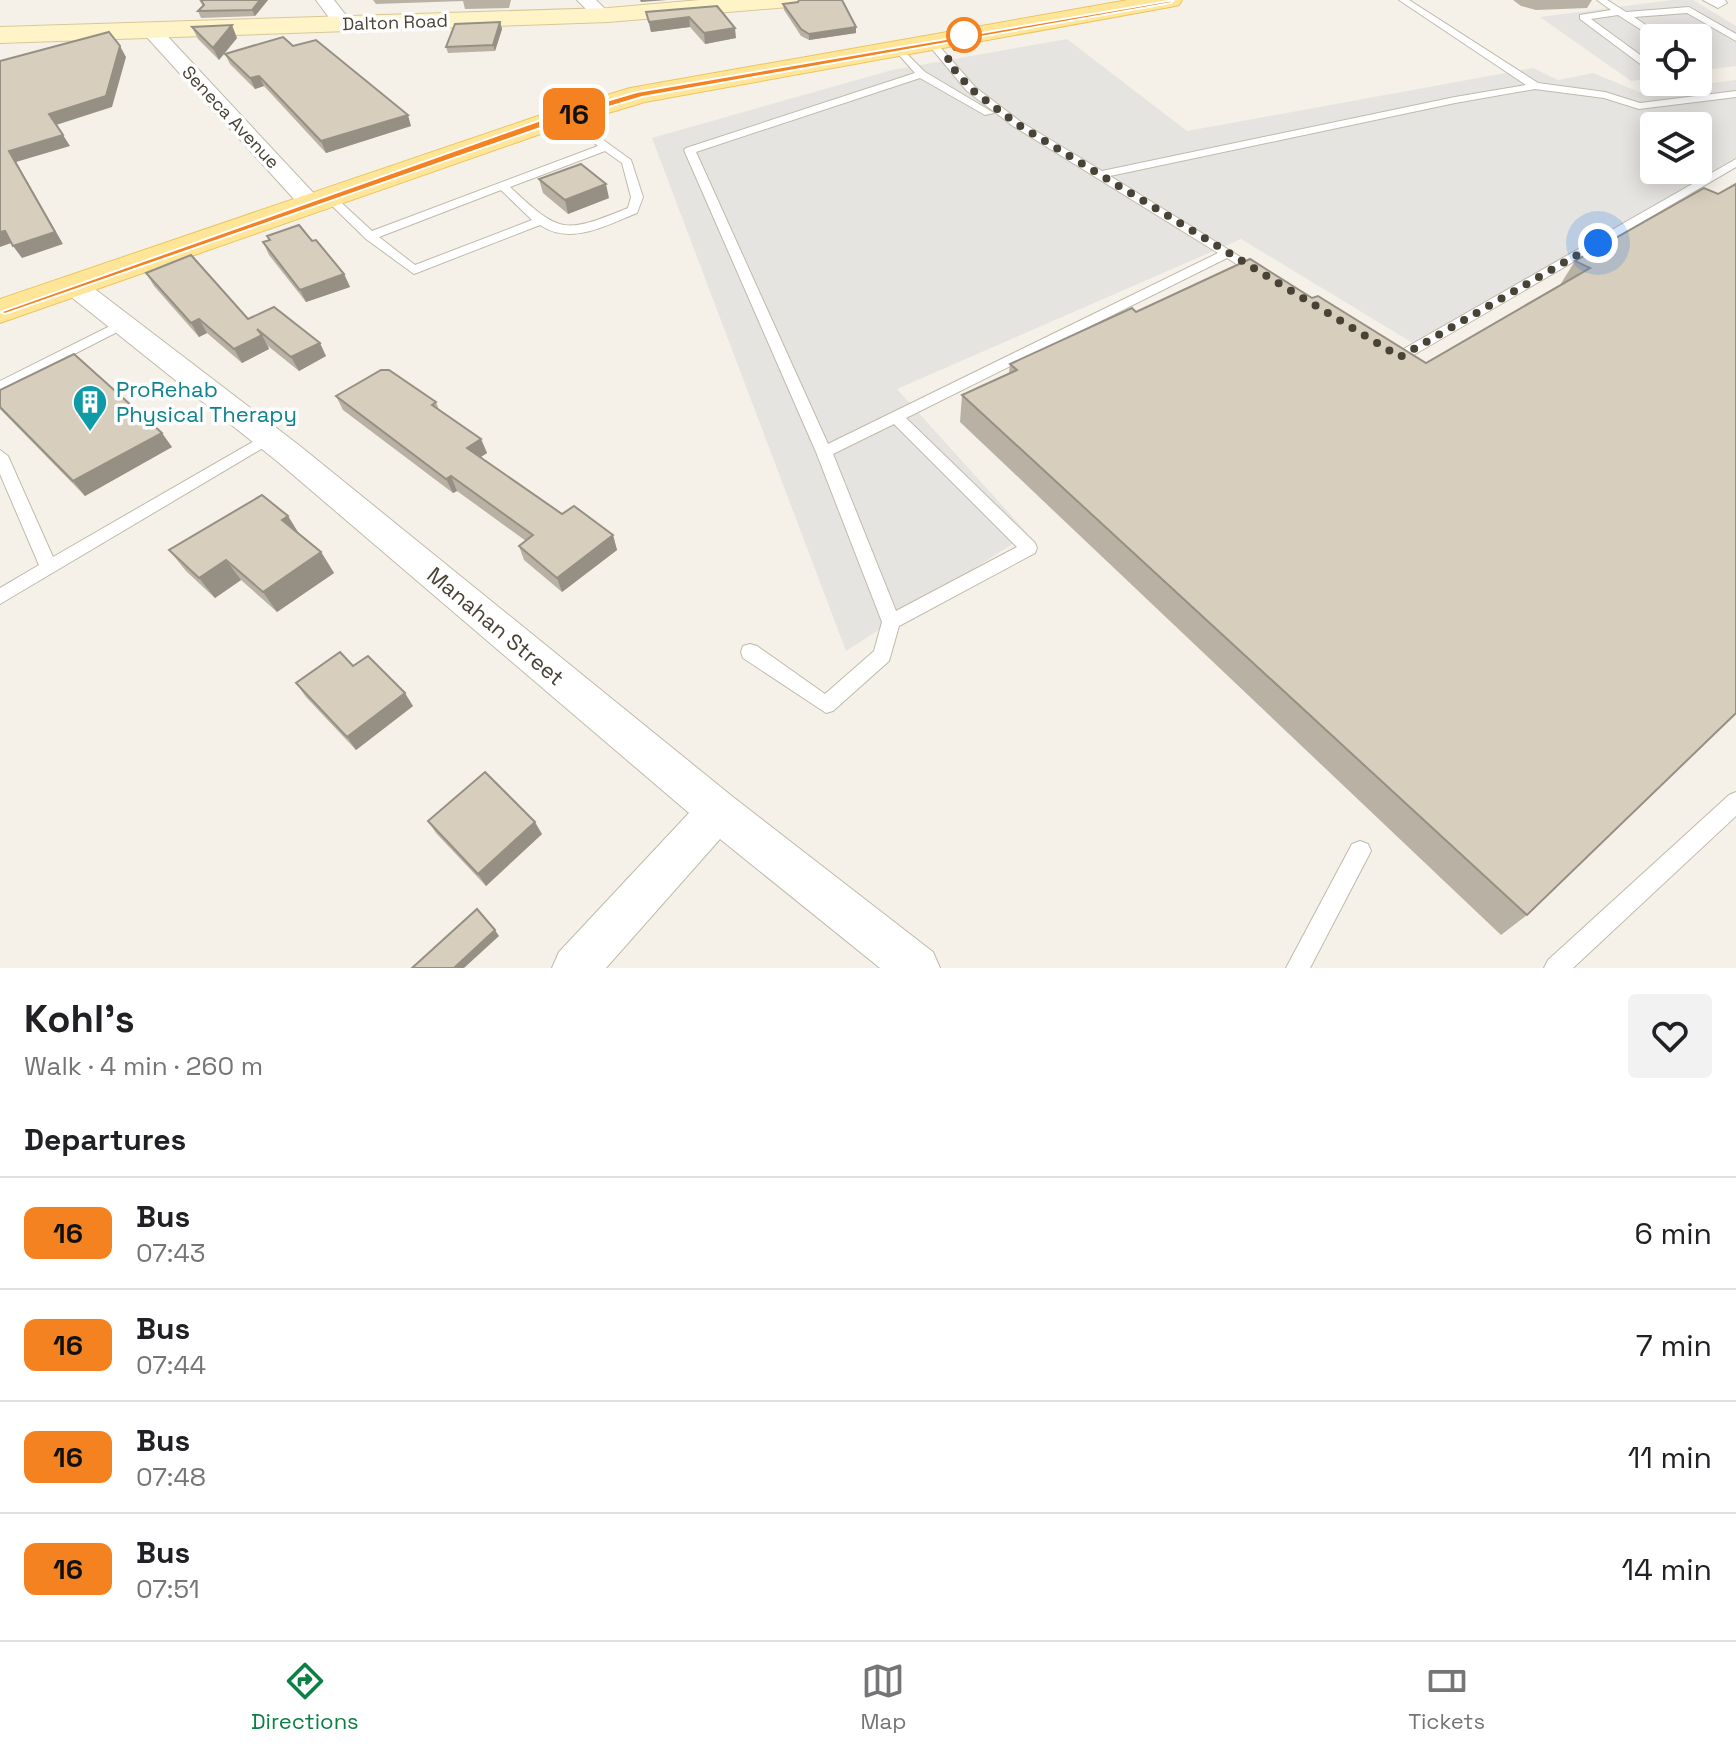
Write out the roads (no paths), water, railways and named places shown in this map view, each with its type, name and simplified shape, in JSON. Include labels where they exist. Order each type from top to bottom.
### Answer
[{"type":"main road","points":[[0,312],[566,116],[673,87],[1170,0]]},
{"type":"street","points":[[325,0],[343,23]]},
{"type":"street","name":"Dalton Road","points":[[0,35],[343,23],[787,0]]},
{"type":"street","name":"Seneca Avenue","points":[[151,30],[320,200]]},
{"type":"street","name":"Manahan Street","points":[[74,286],[268,438],[718,811],[917,968]]},
{"type":"street","points":[[575,968],[718,811]]},
{"type":"lane","points":[[1403,0],[1535,86]]},
{"type":"lane","points":[[1416,0],[1449,28]]},
{"type":"lane","points":[[1601,0],[1640,25]]},
{"type":"lane","points":[[1640,60],[1583,17],[1689,10],[1736,38]]},
{"type":"lane","points":[[930,41],[971,89],[1017,124],[1268,277]]},
{"type":"lane","points":[[897,47],[921,74],[991,114],[1017,124]]},
{"type":"lane","points":[[750,652],[826,705],[882,655],[891,622],[824,452],[690,150],[921,74]]},
{"type":"lane","points":[[1100,175],[1535,86],[1605,95],[1639,106],[1736,94]]},
{"type":"lane","points":[[503,186],[540,221],[561,232],[580,232],[633,210],[637,197],[627,162],[566,116]]},
{"type":"lane","points":[[370,236],[607,146]]},
{"type":"lane","points":[[1374,341],[1400,357],[1736,162]]},
{"type":"lane","points":[[622,202],[637,197]]},
{"type":"lane","points":[[320,200],[414,270],[540,221]]},
{"type":"lane","points":[[553,228],[577,219]]},
{"type":"lane","points":[[824,452],[1228,253]]},
{"type":"lane","points":[[0,387],[122,324]]},
{"type":"lane","points":[[891,622],[1029,548],[896,417]]},
{"type":"lane","points":[[0,597],[268,438]]},
{"type":"lane","points":[[0,456],[49,568]]},
{"type":"lane","points":[[1556,968],[1736,802]]},
{"type":"lane","points":[[1298,968],[1360,851]]},
{"type":"place","name":"ProRehab Physical Therapy","points":[[90,433]]}]
